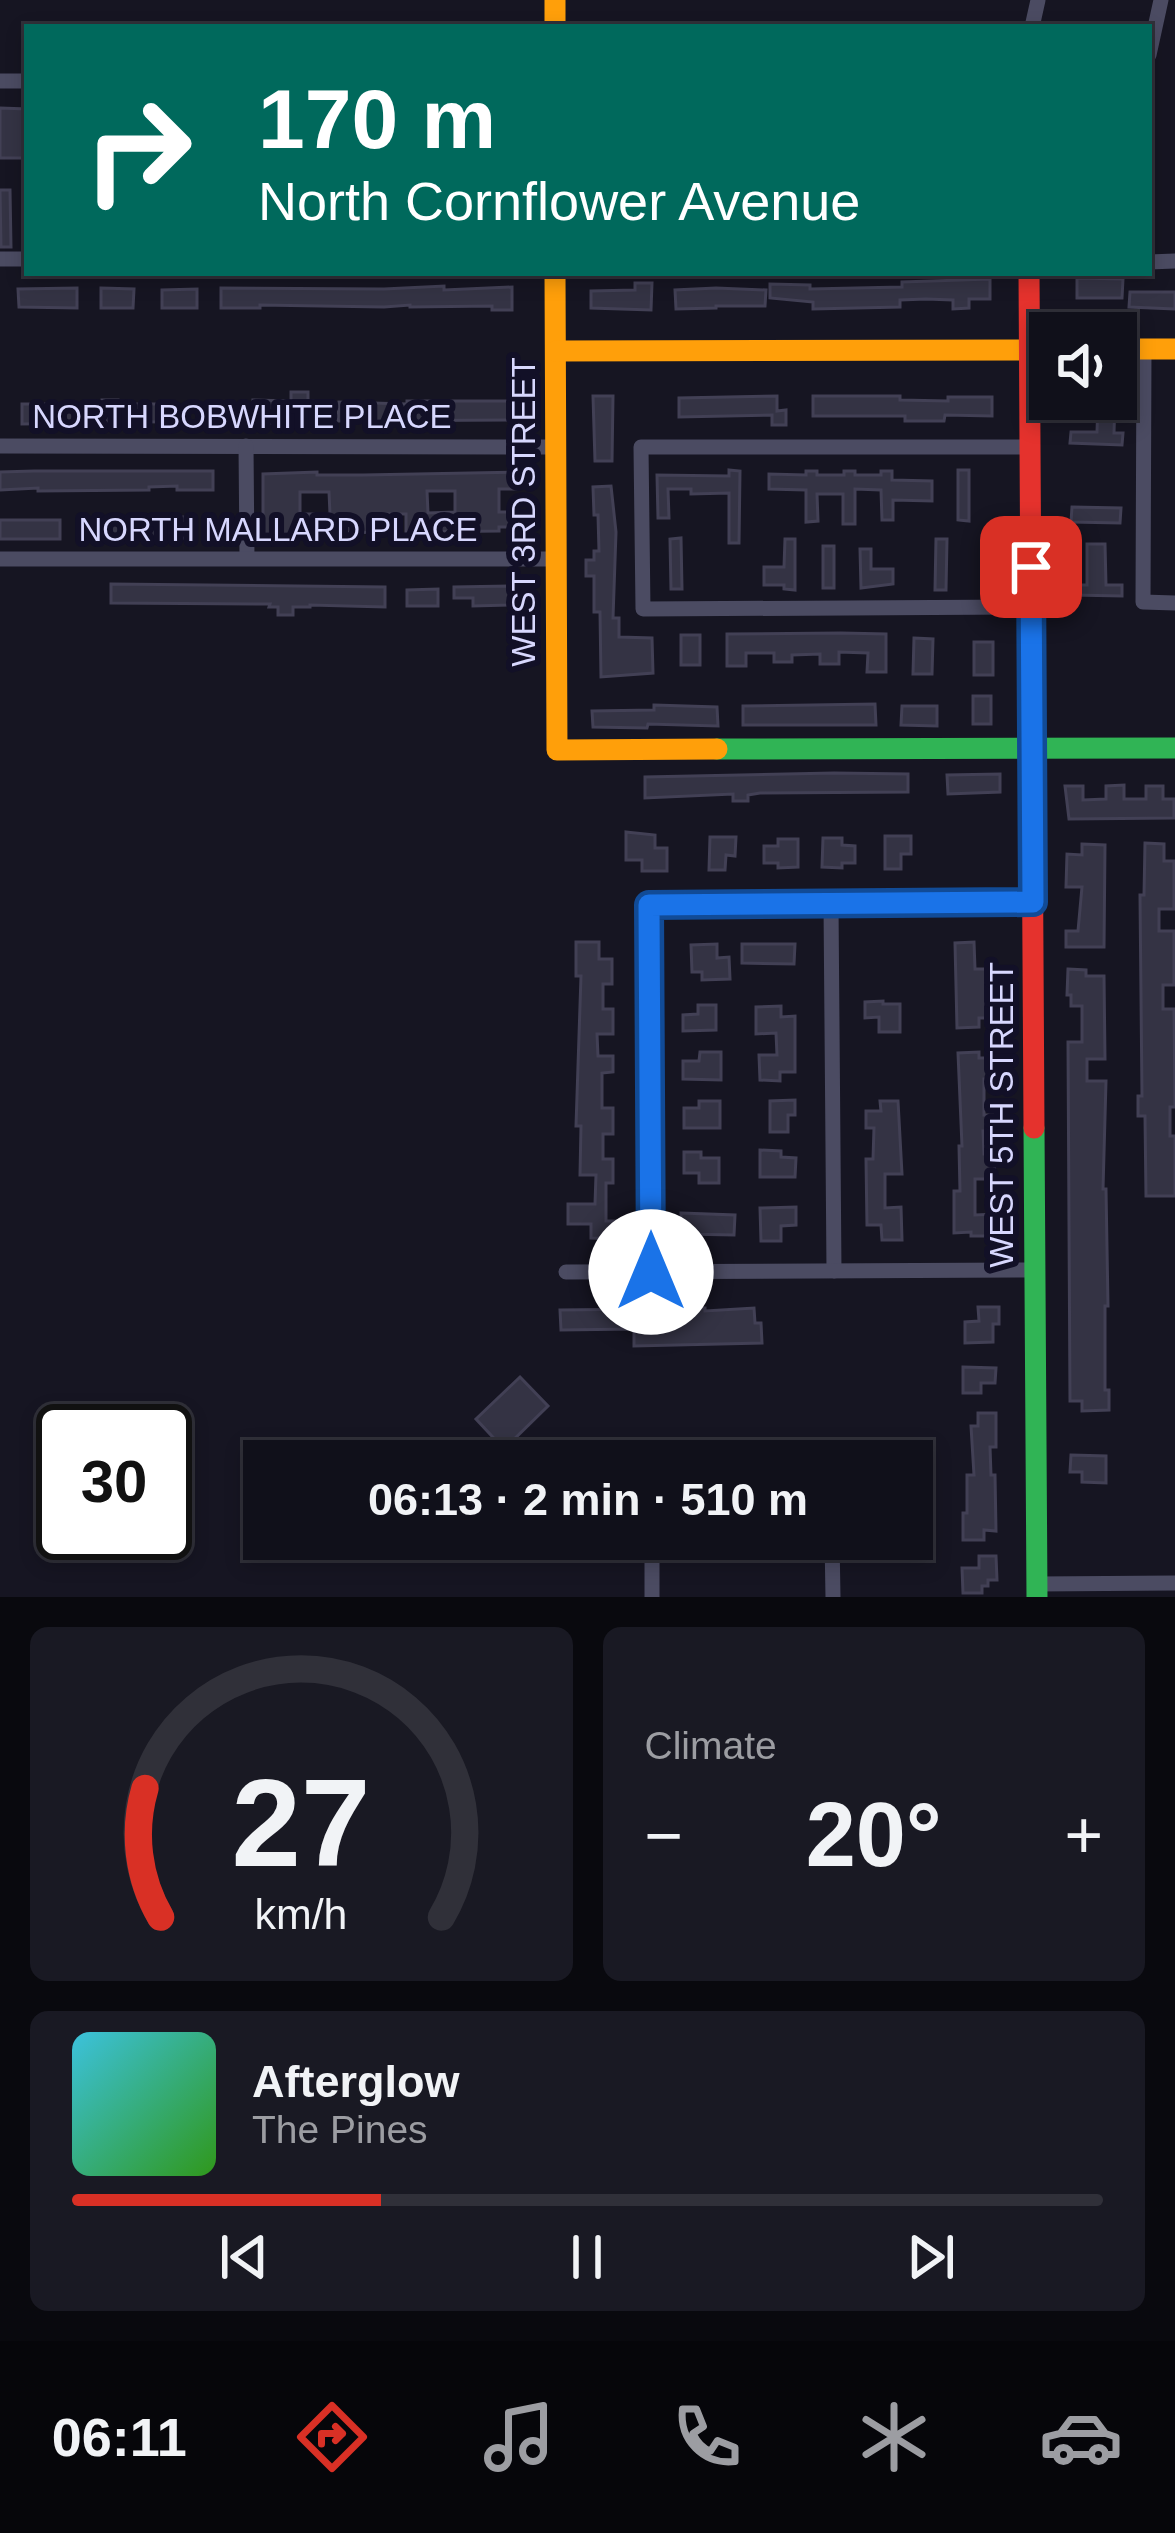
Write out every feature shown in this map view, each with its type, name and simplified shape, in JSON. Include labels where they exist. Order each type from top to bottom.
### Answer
[{"type":"street","points":[[1152,41],[1161,0]]},
{"type":"street","name":"WEST 3RD STREET","points":[[555,276],[557,750],[1032,749]]},
{"type":"street","name":"WEST 5TH STREET","points":[[1029,276],[1035,312]]},
{"type":"street","points":[[1137,349],[1175,349]]},
{"type":"street","points":[[1144,349],[1143,602],[1175,603]]},
{"type":"street","points":[[556,351],[1029,350]]},
{"type":"street","name":"WEST 5TH STREET","points":[[1034,420],[1030,607],[1037,1590]]},
{"type":"street","name":"NORTH BOBWHITE PLACE","points":[[0,446],[556,447]]},
{"type":"street","points":[[246,446],[247,558]]},
{"type":"street","points":[[1030,607],[643,609],[640,447],[1032,447]]},
{"type":"street","name":"NORTH MALLARD PLACE","points":[[0,559],[556,559]]},
{"type":"street","points":[[1032,749],[1175,748]]},
{"type":"street","points":[[651,1272],[649,905],[1033,902]]},
{"type":"street","points":[[831,904],[834,1271]]},
{"type":"street","points":[[566,1272],[1034,1270]]},
{"type":"street","points":[[652,1560],[652,1597]]},
{"type":"street","points":[[832,1560],[833,1597]]},
{"type":"street","points":[[1037,1590],[1175,1583]]},
{"type":"building","points":[[0,108],[24,109],[24,158],[0,158]]},
{"type":"building","points":[[0,190],[10,190],[11,247],[1,247]]},
{"type":"building","points":[[1077,278],[1123,279],[1122,298],[1077,298]]},
{"type":"building","points":[[990,279],[990,299],[969,299],[969,308],[953,309],[953,300],[926,299],[900,300],[900,307],[813,309],[813,302],[770,298],[770,284],[810,285],[810,289],[902,287],[902,282]]},
{"type":"building","points":[[635,283],[652,283],[651,310],[591,308],[591,291],[635,290]]},
{"type":"building","points":[[444,286],[444,290],[512,287],[512,310],[410,305],[221,308],[221,288]]},
{"type":"building","points":[[77,288],[77,308],[19,307],[18,289]]},
{"type":"building","points":[[101,288],[134,289],[133,308],[101,308]]},
{"type":"building","points":[[197,289],[197,308],[162,308],[162,290]]},
{"type":"building","points":[[675,290],[766,290],[765,306],[676,309]]},
{"type":"building","points":[[1130,292],[1175,292],[1175,309],[1129,307]]},
{"type":"building","points":[[291,392],[308,392],[308,401],[315,401],[315,421],[254,424],[253,400],[291,401]]},
{"type":"building","points":[[593,396],[613,396],[612,461],[595,461]]},
{"type":"building","points":[[777,396],[777,411],[786,410],[786,425],[772,425],[772,415],[679,417],[679,398]]},
{"type":"building","points":[[813,396],[948,401],[948,397],[992,397],[992,416],[945,415],[944,421],[905,421],[905,416],[813,416]]},
{"type":"building","points":[[102,400],[160,404],[160,422],[22,424],[22,404],[102,404]]},
{"type":"building","points":[[512,401],[512,420],[338,421],[339,402]]},
{"type":"building","points":[[1097,420],[1114,420],[1114,433],[1123,433],[1122,445],[1070,443],[1071,432],[1097,432]]},
{"type":"building","points":[[729,470],[740,471],[739,543],[729,543],[729,493],[668,489],[669,518],[658,518],[657,475],[729,476]]},
{"type":"building","points":[[958,470],[969,470],[969,521],[958,520]]},
{"type":"building","points":[[213,471],[213,490],[177,490],[177,486],[0,490],[0,472]]},
{"type":"building","points":[[806,471],[881,475],[881,471],[892,471],[892,480],[932,481],[932,501],[893,500],[893,520],[882,520],[881,490],[855,489],[855,524],[843,524],[843,494],[817,494],[818,521],[806,522],[806,490],[769,489],[769,474],[806,475]]},
{"type":"building","points":[[517,472],[517,489],[499,489],[499,512],[517,512],[517,527],[406,532],[406,514],[386,514],[386,532],[263,534],[263,474]],"holes":[[[427,491],[455,491],[455,512],[428,513]],[[300,492],[329,492],[330,514],[300,514]]]},
{"type":"building","points":[[611,486],[616,532],[613,618],[619,618],[619,637],[652,638],[653,673],[601,677],[600,612],[594,612],[594,576],[586,576],[586,560],[594,560],[594,551],[599,551],[593,487]]},
{"type":"building","points":[[1072,507],[1121,508],[1120,523],[1071,522]]},
{"type":"building","points":[[195,517],[195,538],[96,539],[95,520]]},
{"type":"building","points":[[0,520],[60,520],[60,539],[0,539]]},
{"type":"building","points":[[681,538],[682,589],[671,589],[670,539]]},
{"type":"building","points":[[785,539],[795,539],[795,590],[764,585],[764,567],[784,567]]},
{"type":"building","points":[[936,539],[947,539],[946,590],[935,590]]},
{"type":"building","points":[[1087,544],[1105,544],[1106,585],[1122,585],[1122,596],[1072,595],[1072,585],[1087,585]]},
{"type":"building","points":[[823,546],[834,546],[834,588],[823,588]]},
{"type":"building","points":[[860,549],[871,549],[871,569],[893,569],[893,584],[861,588]]},
{"type":"building","points":[[111,584],[385,587],[385,607],[310,605],[293,607],[293,615],[278,615],[278,607],[270,604],[111,603]]},
{"type":"building","points":[[510,586],[510,605],[473,606],[473,598],[454,598],[454,587]]},
{"type":"building","points":[[438,589],[438,606],[407,606],[407,590]]},
{"type":"building","points":[[727,634],[886,634],[886,672],[867,672],[868,653],[839,652],[839,664],[820,664],[820,654],[792,655],[792,662],[774,662],[774,653],[746,653],[746,666],[727,666]]},
{"type":"building","points":[[681,635],[700,635],[700,665],[681,665]]},
{"type":"building","points":[[914,638],[933,639],[932,674],[913,674]]},
{"type":"building","points":[[974,642],[993,642],[993,675],[974,675]]},
{"type":"building","points":[[973,696],[991,696],[991,724],[973,724]]},
{"type":"building","points":[[875,704],[876,725],[743,725],[743,706]]},
{"type":"building","points":[[654,705],[717,707],[718,726],[593,727],[592,711],[654,710]]},
{"type":"building","points":[[902,706],[937,706],[937,726],[901,725]]},
{"type":"building","points":[[908,774],[908,792],[760,793],[748,795],[748,801],[733,801],[733,794],[645,798],[645,777]]},
{"type":"building","points":[[1000,774],[1000,792],[948,794],[947,775]]},
{"type":"building","points":[[1124,785],[1124,799],[1146,799],[1146,786],[1163,786],[1163,799],[1174,799],[1174,818],[1069,819],[1065,786],[1083,786],[1083,800],[1106,799],[1106,786]]},
{"type":"building","points":[[626,832],[655,835],[655,848],[667,848],[667,871],[642,871],[642,860],[626,860]]},
{"type":"building","points":[[885,836],[911,836],[911,854],[901,854],[901,869],[885,869]]},
{"type":"building","points":[[710,837],[736,837],[735,856],[726,855],[725,870],[709,870]]},
{"type":"building","points":[[823,838],[842,838],[842,845],[855,846],[855,863],[822,867]]},
{"type":"building","points":[[778,839],[798,839],[798,867],[764,863],[764,846],[778,846]]},
{"type":"building","points":[[1145,843],[1164,844],[1164,861],[1174,861],[1174,909],[1159,909],[1159,931],[1174,931],[1174,985],[1163,985],[1163,1009],[1174,1009],[1175,1107],[1170,1107],[1170,1136],[1175,1136],[1175,1196],[1146,1196],[1145,1116],[1138,1116],[1138,1096],[1142,1096],[1140,895],[1144,895]]},
{"type":"building","points":[[1082,844],[1105,845],[1104,947],[1066,947],[1066,931],[1078,931],[1082,887],[1066,887],[1067,854],[1082,855]]},
{"type":"building","points":[[576,942],[599,942],[599,959],[612,959],[612,984],[603,984],[603,1009],[613,1009],[613,1034],[597,1034],[598,1056],[613,1056],[613,1072],[602,1073],[602,1108],[613,1108],[613,1134],[603,1134],[603,1159],[613,1159],[613,1183],[606,1183],[606,1221],[616,1221],[616,1239],[591,1238],[591,1224],[568,1224],[568,1204],[595,1204],[596,1175],[580,1175],[581,1126],[576,1126],[581,976],[576,976]]},
{"type":"building","points":[[974,942],[975,969],[990,969],[995,1018],[979,1018],[979,1027],[957,1028],[955,943]]},
{"type":"building","points":[[717,944],[717,958],[729,957],[730,979],[702,980],[702,972],[692,972],[691,945]]},
{"type":"building","points":[[742,944],[795,944],[794,964],[742,963]]},
{"type":"building","points":[[1068,969],[1104,976],[1105,1059],[1087,1059],[1087,1081],[1106,1081],[1103,1189],[1109,1410],[1082,1411],[1082,1401],[1070,1401],[1068,1042],[1082,1042],[1082,1006],[1071,1006]]},
{"type":"building","points":[[865,1002],[900,1004],[900,1032],[879,1032],[879,1017],[865,1018]]},
{"type":"building","points":[[698,1005],[716,1005],[716,1030],[683,1031],[683,1015],[698,1014]]},
{"type":"building","points":[[781,1006],[781,1017],[795,1016],[795,1072],[780,1072],[780,1081],[760,1080],[759,1055],[777,1055],[776,1033],[756,1034],[756,1007]]},
{"type":"building","points":[[700,1052],[721,1052],[721,1080],[683,1079],[683,1061],[699,1061]]},
{"type":"building","points":[[979,1052],[979,1058],[994,1058],[994,1079],[984,1079],[984,1115],[994,1115],[995,1131],[983,1131],[984,1154],[994,1154],[995,1179],[975,1179],[975,1215],[998,1214],[998,1236],[954,1233],[954,1191],[960,1191],[962,1146],[958,1053]]},
{"type":"building","points":[[795,1100],[795,1115],[788,1115],[788,1132],[770,1132],[770,1101]]},
{"type":"building","points":[[699,1101],[720,1101],[720,1128],[684,1128],[684,1108],[699,1108]]},
{"type":"building","points":[[880,1101],[898,1101],[902,1174],[885,1174],[885,1208],[901,1207],[902,1240],[882,1240],[881,1225],[867,1225],[866,1159],[873,1159],[874,1128],[866,1128],[866,1111],[881,1111]]},
{"type":"building","points":[[760,1150],[796,1158],[795,1177],[760,1177]]},
{"type":"building","points":[[684,1152],[719,1158],[719,1183],[699,1183],[699,1173],[684,1173]]},
{"type":"building","points":[[796,1207],[796,1225],[781,1226],[781,1241],[761,1241],[760,1208]]},
{"type":"building","points":[[681,1213],[735,1215],[734,1235],[681,1234]]},
{"type":"building","points":[[978,1307],[999,1307],[993,1342],[965,1343],[965,1322],[979,1321]]},
{"type":"building","points":[[680,1308],[754,1308],[762,1343],[634,1346],[634,1329],[561,1330],[560,1310],[650,1309],[651,1320],[680,1320]]},
{"type":"building","points":[[963,1367],[996,1368],[995,1383],[981,1383],[981,1393],[963,1393]]},
{"type":"building","points":[[520,1377],[548,1406],[513,1440],[496,1440],[476,1419]]},
{"type":"building","points":[[978,1413],[996,1413],[996,1447],[990,1447],[996,1531],[984,1530],[984,1540],[963,1540],[967,1475],[974,1475],[971,1426],[978,1426]]},
{"type":"building","points":[[1071,1455],[1106,1456],[1106,1483],[1082,1482],[1082,1472],[1070,1472]]},
{"type":"building","points":[[979,1556],[996,1556],[997,1580],[988,1580],[982,1593],[963,1593],[962,1568],[979,1568]]},
{"type":"traffic: fast","points":[[717,749],[1175,748]]},
{"type":"traffic: fast","points":[[1034,1128],[1037,1597]]},
{"type":"traffic: slow","points":[[555,0],[555,24]]},
{"type":"traffic: slow","points":[[555,276],[557,750],[717,749]]},
{"type":"traffic: slow","points":[[1137,349],[1175,349]]},
{"type":"traffic: slow","points":[[556,351],[1029,350]]},
{"type":"traffic: jam","points":[[1029,276],[1034,1128]]},
{"type":"route","points":[[651,1272],[649,905],[1033,902],[1031,567]]}]
